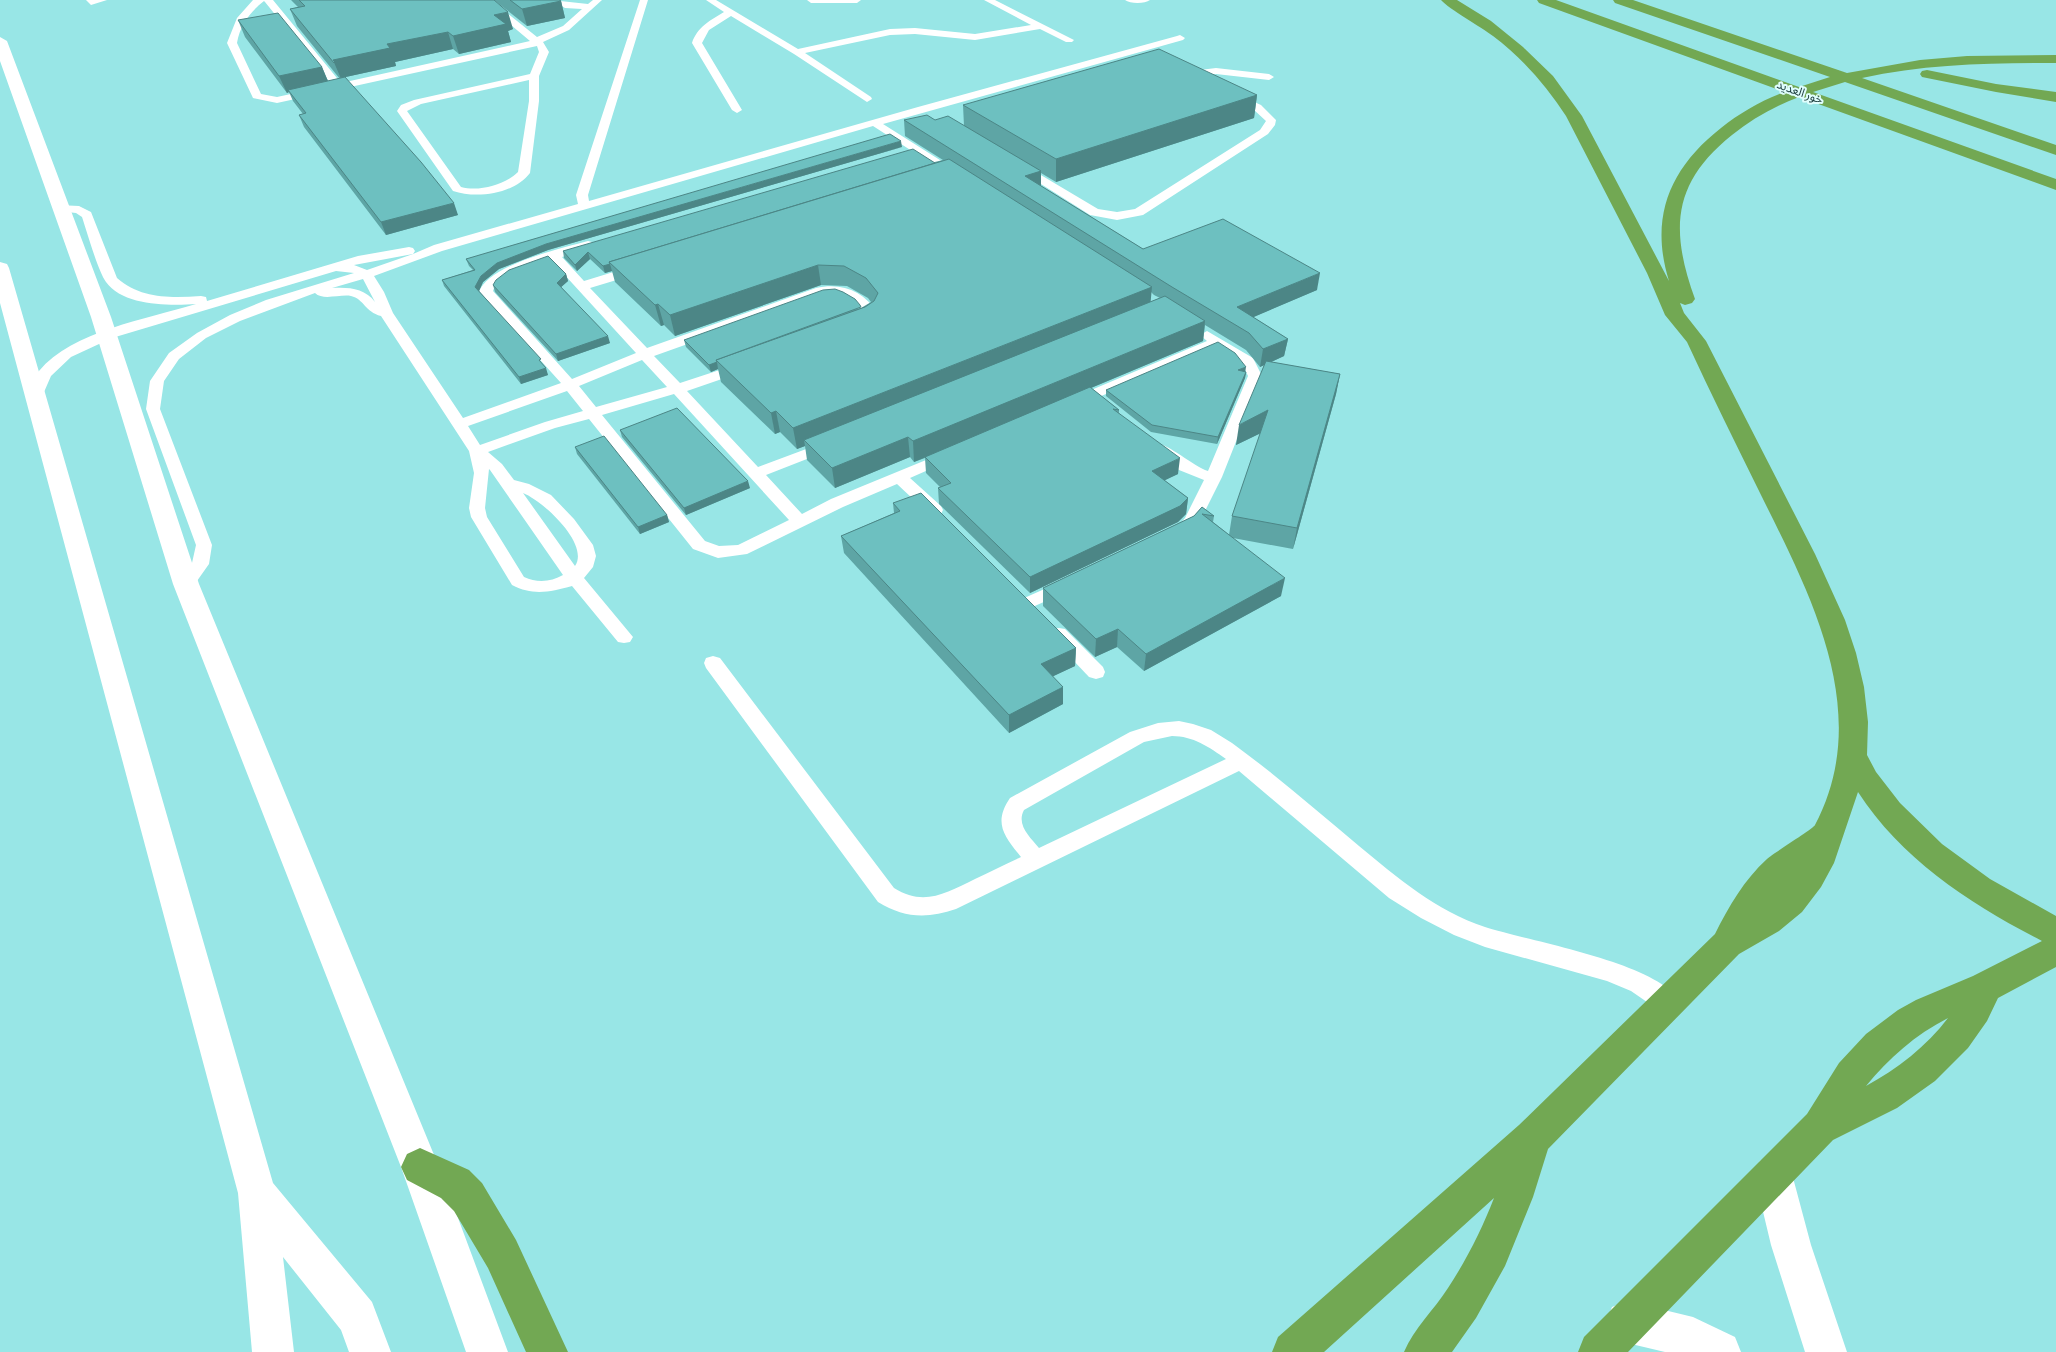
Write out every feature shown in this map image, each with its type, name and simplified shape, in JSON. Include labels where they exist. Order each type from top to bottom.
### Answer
[{"type":"highway","points":[[1293,1352],[1532,1138],[1727,944],[1758,929],[1785,910],[1809,878],[1818,862],[1842,795],[1852,756],[1853,718],[1849,685],[1838,633],[1812,572],[1696,341],[1675,315],[1652,264],[1574,116],[1558,92],[1539,68],[1520,50],[1448,0]]},
{"type":"highway","name":"خور العديد","points":[[1544,0],[2056,185]]},
{"type":"highway","name":"خور العديد","points":[[1620,0],[2056,150]]},
{"type":"highway","points":[[1644,0],[1788,43]]},
{"type":"highway","points":[[1696,341],[1692,318],[1674,273],[1670,243],[1670,215],[1679,187],[1695,159],[1717,138],[1751,113],[1777,99],[1815,86],[1889,70],[1985,61],[2056,59]]},
{"type":"highway","points":[[1861,60],[1987,86],[2056,97]]},
{"type":"highway","points":[[1852,756],[1871,788],[1898,822],[1933,855],[1976,887],[2024,917],[2056,932]]},
{"type":"highway","points":[[1599,1352],[1820,1127],[1835,1097],[1854,1071],[1900,1028],[1927,1012],[1986,986],[2056,951]]},
{"type":"highway","points":[[1820,1127],[1873,1103],[1925,1069],[1950,1044],[1971,1016],[1986,986]]},
{"type":"highway","points":[[1425,1352],[1443,1332],[1474,1285],[1500,1236],[1519,1187],[1532,1138]]},
{"type":"highway","points":[[420,1166],[455,1184],[468,1196],[502,1254],[547,1352]]},
{"type":"street","points":[[0,41],[107,335],[186,584],[420,1166],[487,1352]]},
{"type":"street","points":[[0,268],[257,1193],[272,1352]]},
{"type":"street","points":[[1773,1174],[1791,1245],[1826,1352]]},
{"type":"street","points":[[257,1193],[357,1317],[370,1352]]},
{"type":"street","points":[[1627,1322],[1693,1338],[1720,1352]]},
{"type":"lane","points":[[90,0],[91,2],[103,0]]},
{"type":"lane","points":[[260,0],[250,5],[235,33],[232,43],[257,96],[277,100],[513,49],[537,42],[566,28],[594,4]]},
{"type":"lane","points":[[268,0],[339,87]]},
{"type":"lane","points":[[485,0],[537,42],[544,52],[534,76],[534,101],[522,176],[510,184],[479,191],[466,192],[456,189],[402,111],[405,107],[418,102],[534,76]]},
{"type":"lane","points":[[555,0],[568,6],[594,4]]},
{"type":"lane","points":[[584,206],[582,194],[644,0]]},
{"type":"lane","points":[[711,0],[796,52],[867,99]]},
{"type":"lane","points":[[811,0],[857,0]]},
{"type":"lane","points":[[992,2],[1012,0]]},
{"type":"lane","points":[[1129,0],[1146,0]]},
{"type":"lane","points":[[992,2],[1069,40]]},
{"type":"lane","points":[[732,12],[704,29],[698,35],[697,43],[737,110]]},
{"type":"lane","points":[[796,52],[890,32],[920,31],[975,37],[1041,26]]},
{"type":"lane","points":[[186,584],[200,564],[204,546],[153,409],[152,396],[156,382],[165,368],[182,349],[194,340],[236,317],[310,290],[365,275],[438,248],[922,109],[1180,38]]},
{"type":"lane","points":[[1145,48],[1160,56]]},
{"type":"lane","points":[[1188,72],[1216,71],[1269,77]]},
{"type":"lane","points":[[1188,72],[1208,83]]},
{"type":"lane","points":[[1014,164],[1094,212],[1117,216],[1139,212],[1264,132],[1270,126],[1271,120],[1257,107],[1225,91]]},
{"type":"lane","points":[[922,109],[936,117]]},
{"type":"lane","points":[[875,123],[968,182]]},
{"type":"lane","points":[[900,153],[915,149]]},
{"type":"lane","points":[[935,177],[951,172]]},
{"type":"lane","points":[[62,208],[79,210],[87,215],[111,280],[126,292],[140,296],[184,301],[240,295]]},
{"type":"lane","points":[[596,243],[553,255],[497,277],[487,287],[486,292],[570,386],[699,545],[708,549],[729,552],[741,550],[837,504],[961,451]]},
{"type":"lane","points":[[36,396],[44,374],[66,354],[107,335],[378,256],[438,248]]},
{"type":"lane","points":[[553,255],[800,522]]},
{"type":"lane","points":[[582,286],[651,265]]},
{"type":"lane","points":[[337,267],[352,269],[365,275],[384,305],[386,313],[477,451],[496,467],[574,577],[624,637]]},
{"type":"lane","points":[[460,424],[535,400],[645,354],[829,289],[849,292],[871,313],[866,321],[842,330]]},
{"type":"lane","points":[[282,301],[340,292],[364,298],[371,308],[386,313]]},
{"type":"lane","points":[[1168,538],[1192,521],[1214,477],[1255,376],[1248,361],[1196,329]]},
{"type":"lane","points":[[1057,410],[1217,342]]},
{"type":"lane","points":[[477,451],[591,412],[704,381],[759,360]]},
{"type":"lane","points":[[1092,395],[1105,405]]},
{"type":"lane","points":[[754,474],[848,437]]},
{"type":"lane","points":[[1149,439],[1185,468],[1196,474],[1214,477]]},
{"type":"lane","points":[[477,451],[482,473],[476,508],[478,517],[518,581],[523,585],[538,588],[574,577],[583,570],[588,561],[589,552],[548,498],[531,489],[508,484]]},
{"type":"lane","points":[[899,477],[944,519]]},
{"type":"lane","points":[[1078,579],[1022,597],[1096,672]]},
{"type":"lane","points":[[713,663],[886,895],[899,903],[914,908],[932,907],[948,902],[1241,761]]},
{"type":"lane","points":[[1036,860],[1011,826],[1011,810],[1017,804],[1137,737],[1154,730],[1172,728],[1192,730],[1209,738],[1241,761],[1397,891],[1424,909],[1453,925],[1485,937],[1613,972],[1647,988],[1668,1002]]},
{"type":"building","points":[[299,0],[494,0],[508,12],[494,15],[506,24],[453,36],[448,32],[387,44],[390,48],[333,60],[334,63],[290,9],[305,6]]},
{"type":"building","points":[[510,0],[559,0],[561,1],[522,9]]},
{"type":"building","points":[[278,13],[322,67],[279,76],[238,20]]},
{"type":"building","points":[[1159,49],[1257,95],[1056,159],[963,105]]},
{"type":"building","points":[[345,77],[421,162],[454,203],[381,222],[299,115],[306,113],[288,90]]},
{"type":"building","points":[[927,115],[935,120],[948,116],[1041,171],[1025,176],[1143,249],[1223,219],[1320,273],[1237,307],[1288,339],[1263,349],[1249,333],[904,120]]},
{"type":"building","points":[[890,134],[901,141],[546,244],[497,263],[481,276],[475,287],[541,359],[539,360],[546,368],[519,377],[442,280],[475,270],[466,259]]},
{"type":"building","points":[[913,149],[935,163],[609,262],[610,264],[603,266],[588,252],[575,265],[563,251]]},
{"type":"building","points":[[949,159],[1152,287],[793,428],[776,411],[771,413],[716,360],[865,307],[874,301],[878,293],[866,278],[844,266],[818,265],[670,315],[658,304],[655,305],[609,262]]},
{"type":"building","points":[[548,256],[566,274],[557,283],[608,336],[556,354],[493,285],[496,280],[509,270]]},
{"type":"building","points":[[835,289],[855,299],[861,307],[716,360],[717,362],[709,365],[684,340],[823,290]]},
{"type":"building","points":[[1165,296],[1205,321],[913,441],[908,437],[832,468],[804,440]]},
{"type":"building","points":[[1218,342],[1235,353],[1246,367],[1238,370],[1246,372],[1218,437],[1152,425],[1106,390]]},
{"type":"building","points":[[1266,361],[1340,374],[1297,528],[1232,516],[1268,410],[1239,425]]},
{"type":"building","points":[[1090,387],[1119,410],[1113,409],[1180,458],[1152,471],[1188,498],[1180,506],[1030,577],[938,488],[951,483],[925,457]]},
{"type":"building","points":[[677,408],[748,481],[684,508],[620,430]]},
{"type":"building","points":[[604,436],[667,515],[638,527],[575,447]]},
{"type":"building","points":[[921,493],[1076,648],[1041,664],[1063,687],[1009,715],[841,536],[900,511],[893,503]]},
{"type":"building","points":[[1202,507],[1214,516],[1202,514],[1285,578],[1146,654],[1118,629],[1096,639],[1043,588],[1194,516]]}]
